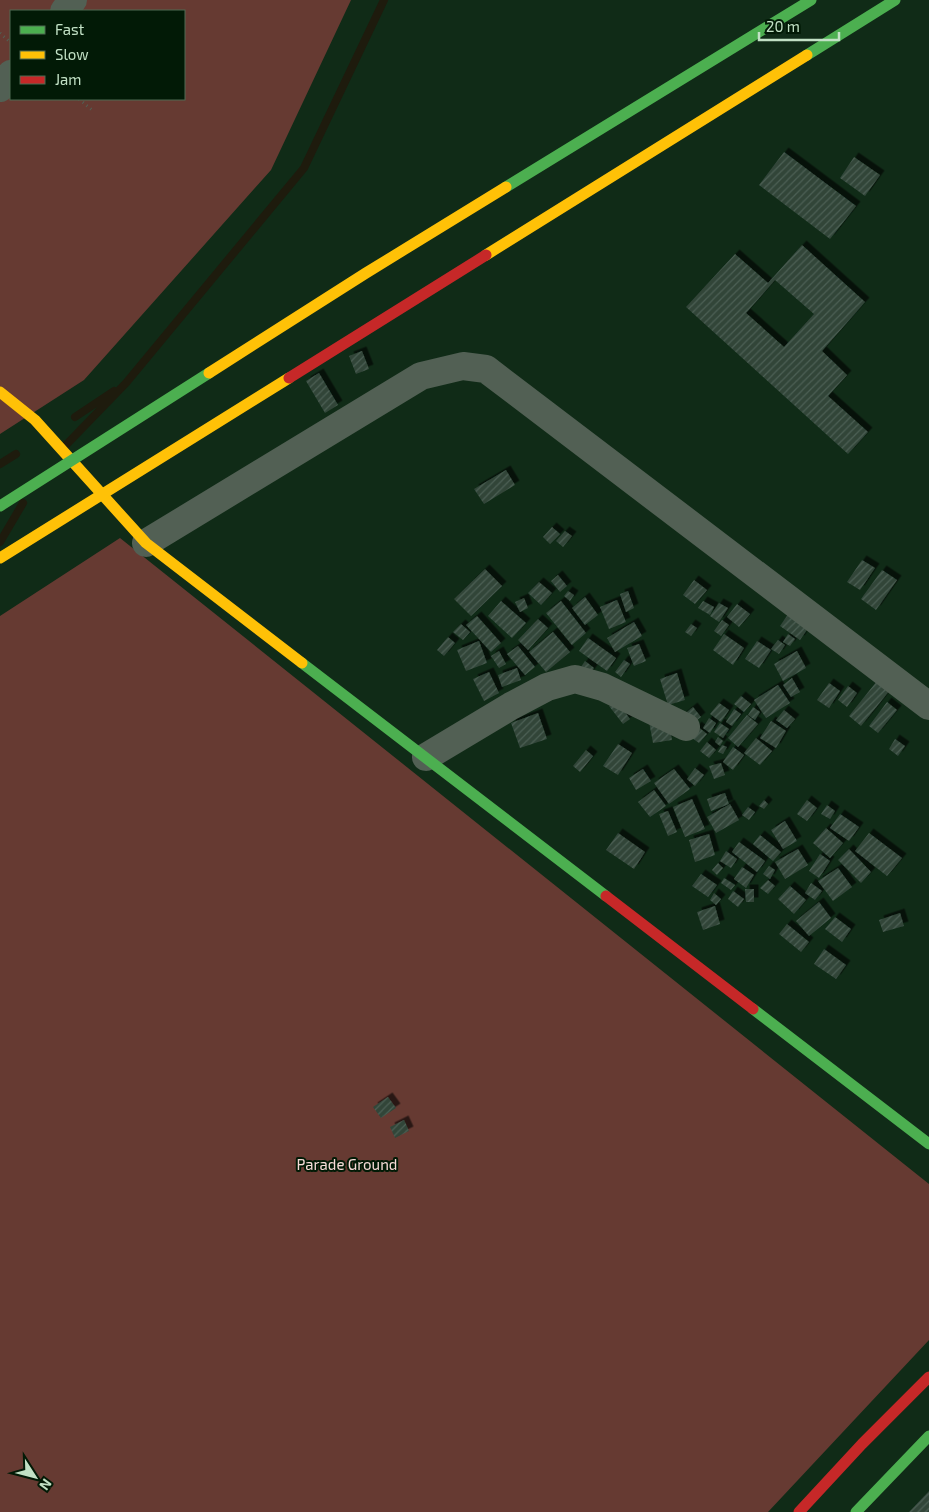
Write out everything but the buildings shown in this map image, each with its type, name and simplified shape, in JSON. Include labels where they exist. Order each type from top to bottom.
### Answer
[{"type":"main road","points":[[0,506],[375,268],[811,0]]},
{"type":"main road","points":[[0,558],[895,0]]},
{"type":"main road","points":[[0,392],[35,420],[146,543],[929,1144]]},
{"type":"main road","points":[[799,1512],[862,1444],[929,1377]]},
{"type":"main road","points":[[856,1512],[929,1436]]},
{"type":"street","points":[[65,10],[73,0]]},
{"type":"street","points":[[0,88],[10,75]]},
{"type":"street","points":[[146,543],[421,376],[463,366],[486,369],[929,706]]},
{"type":"street","points":[[426,758],[511,706],[547,687],[575,679],[603,688],[686,727]]},
{"type":"path","points":[[0,33],[10,41]]},
{"type":"path","points":[[80,100],[93,111]]},
{"type":"green space","points":[[0,0],[351,0],[271,170],[84,380],[0,434]]},
{"type":"green space","name":"Parade Ground","points":[[120,538],[929,1184],[929,1340],[768,1512],[0,1512],[0,616]]},
{"type":"waterway","points":[[65,446],[126,383],[304,168],[384,0]]},
{"type":"waterway","points":[[75,417],[114,391]]},
{"type":"waterway","points":[[0,464],[16,454]]},
{"type":"waterway","points":[[0,542],[23,503]]},
{"type":"traffic: fast","points":[[506,187],[811,0]]},
{"type":"traffic: fast","points":[[807,55],[895,0]]},
{"type":"traffic: fast","points":[[0,506],[209,373]]},
{"type":"traffic: fast","points":[[302,663],[606,896]]},
{"type":"traffic: fast","points":[[753,1009],[929,1144]]},
{"type":"traffic: fast","points":[[856,1512],[929,1436]]},
{"type":"traffic: slow","points":[[486,255],[807,55]]},
{"type":"traffic: slow","points":[[209,373],[506,187]]},
{"type":"traffic: slow","points":[[0,558],[289,378]]},
{"type":"traffic: slow","points":[[0,392],[35,420],[146,543],[302,663]]},
{"type":"traffic: jam","points":[[289,378],[486,255]]},
{"type":"traffic: jam","points":[[606,896],[753,1009]]},
{"type":"traffic: jam","points":[[799,1512],[862,1444],[929,1377]]}]
